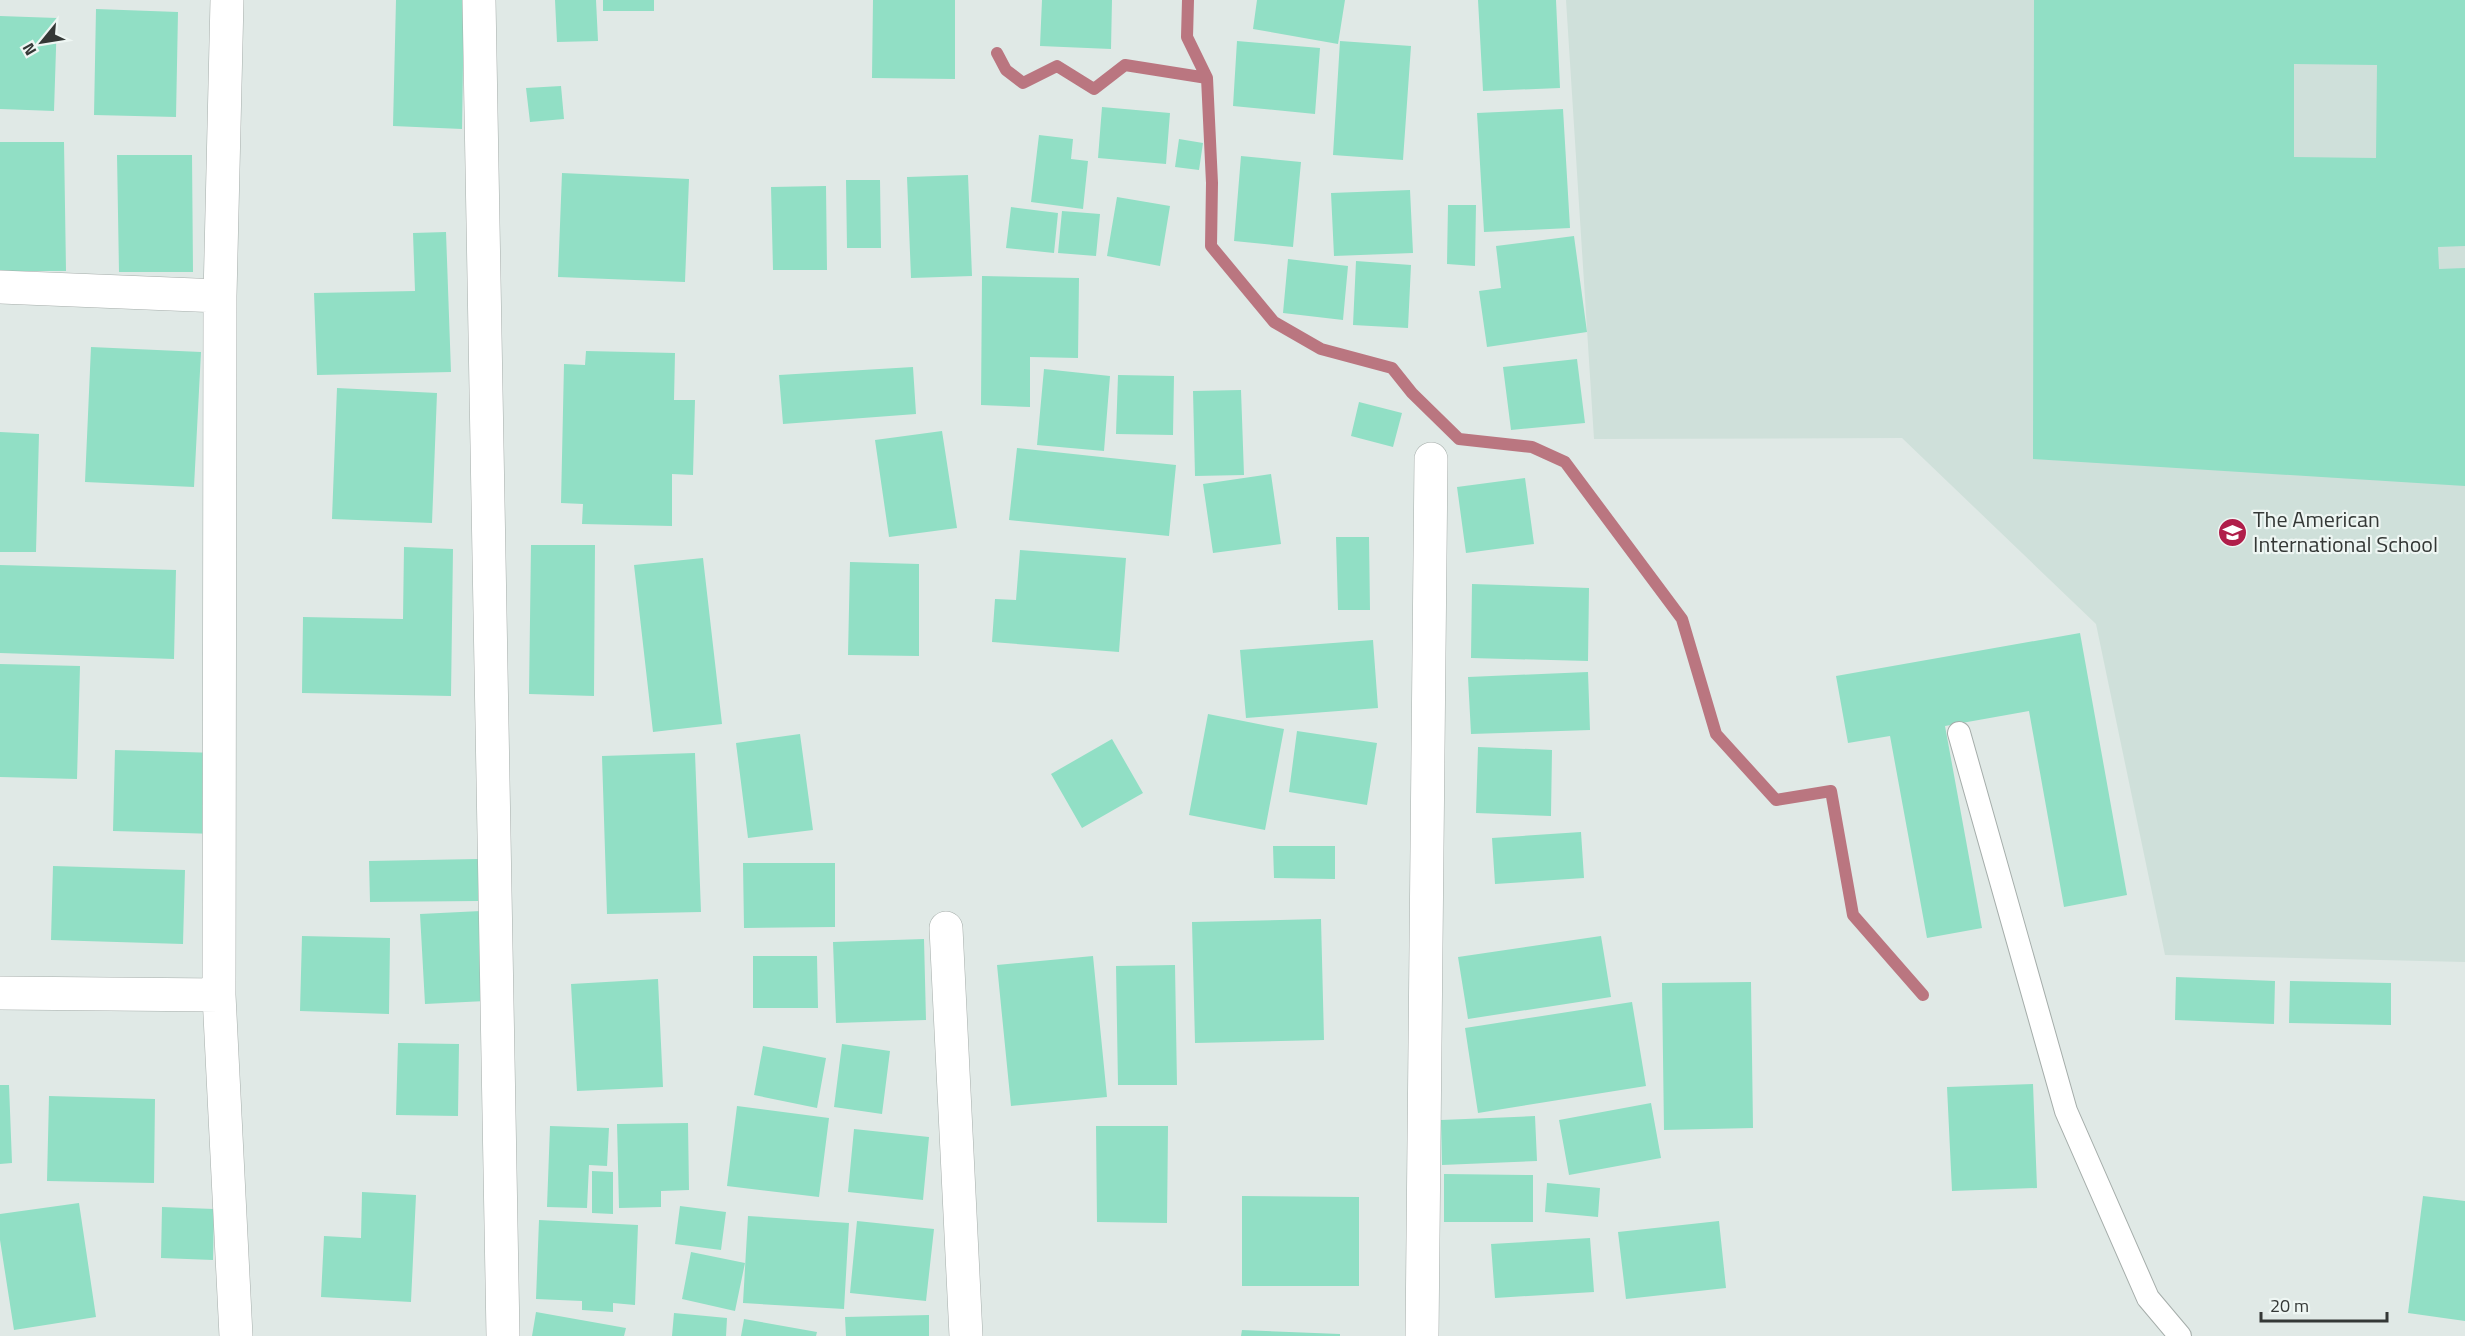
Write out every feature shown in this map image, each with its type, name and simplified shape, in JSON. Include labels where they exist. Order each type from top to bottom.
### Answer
[{"type":"street","points":[[227,0],[220,296],[219,995],[236,1336]]},
{"type":"street","points":[[479,0],[502,1336]]},
{"type":"street","points":[[0,287],[220,296]]},
{"type":"street","points":[[1422,1336],[1431,459]]},
{"type":"street","points":[[946,928],[966,1336]]},
{"type":"street","points":[[0,993],[219,995]]},
{"type":"lane","points":[[1959,733],[2066,1111],[2148,1298],[2180,1336]]},
{"type":"shaded area","name":"The American International School","points":[[1566,0],[2465,0],[2465,962],[2165,955],[2096,624],[1902,438],[1594,439]]},
{"type":"building","points":[[396,0],[464,0],[462,129],[393,126]]},
{"type":"building","points":[[555,0],[596,0],[598,41],[557,42]]},
{"type":"building","points":[[603,0],[654,0],[654,11],[603,11]]},
{"type":"building","points":[[873,0],[955,0],[955,79],[872,78]]},
{"type":"building","points":[[1042,0],[1112,0],[1111,49],[1040,46]]},
{"type":"building","points":[[1257,0],[1345,0],[1338,44],[1253,29]]},
{"type":"building","points":[[1478,0],[1556,0],[1560,88],[1483,91]]},
{"type":"building","points":[[2034,0],[2465,0],[2465,246],[2438,247],[2439,269],[2465,268],[2465,486],[2033,459]],"holes":[[[2294,64],[2377,65],[2376,158],[2294,157]]]},
{"type":"building","points":[[96,9],[178,12],[176,117],[94,115]]},
{"type":"building","points":[[0,16],[57,18],[54,111],[0,109]]},
{"type":"building","points":[[1237,41],[1320,48],[1315,114],[1233,106]]},
{"type":"building","points":[[1340,41],[1411,46],[1403,160],[1333,155]]},
{"type":"building","points":[[561,86],[564,119],[530,122],[526,88]]},
{"type":"building","points":[[1102,107],[1170,113],[1166,164],[1098,158]]},
{"type":"building","points":[[1563,109],[1570,228],[1484,232],[1477,113]]},
{"type":"building","points":[[1039,135],[1073,139],[1071,159],[1088,161],[1083,209],[1031,202]]},
{"type":"building","points":[[1179,139],[1203,143],[1199,170],[1175,167]]},
{"type":"building","points":[[0,142],[64,142],[66,271],[0,271]]},
{"type":"building","points":[[117,155],[192,155],[193,272],[119,272]]},
{"type":"building","points":[[1241,156],[1301,162],[1293,247],[1234,241]]},
{"type":"building","points":[[562,173],[689,179],[685,282],[558,277]]},
{"type":"building","points":[[968,175],[972,276],[911,278],[907,177]]},
{"type":"building","points":[[846,180],[880,180],[881,248],[847,248]]},
{"type":"building","points":[[826,186],[827,270],[773,270],[771,187]]},
{"type":"building","points":[[1410,190],[1413,253],[1334,256],[1331,193]]},
{"type":"building","points":[[1117,197],[1170,206],[1160,266],[1107,256]]},
{"type":"building","points":[[1448,205],[1476,205],[1475,266],[1447,264]]},
{"type":"building","points":[[1011,207],[1058,213],[1054,253],[1006,248]]},
{"type":"building","points":[[1062,211],[1100,214],[1096,256],[1058,253]]},
{"type":"building","points":[[446,232],[451,372],[317,375],[314,293],[415,291],[413,233]]},
{"type":"building","points":[[1574,236],[1587,332],[1487,347],[1479,291],[1501,288],[1496,246]]},
{"type":"building","points":[[1288,259],[1348,266],[1343,320],[1283,313]]},
{"type":"building","points":[[1356,261],[1411,265],[1408,328],[1353,325]]},
{"type":"building","points":[[982,276],[1079,278],[1078,358],[1030,357],[1030,407],[981,405]]},
{"type":"building","points":[[91,347],[201,352],[194,487],[85,482]]},
{"type":"building","points":[[586,351],[675,353],[674,400],[695,400],[693,475],[672,474],[672,526],[582,524],[583,504],[561,503],[564,364],[585,365]]},
{"type":"building","points":[[1577,359],[1585,423],[1511,430],[1503,367]]},
{"type":"building","points":[[913,367],[916,414],[783,424],[779,375]]},
{"type":"building","points":[[1044,369],[1110,376],[1104,451],[1037,445]]},
{"type":"building","points":[[1118,375],[1174,376],[1173,435],[1116,434]]},
{"type":"building","points":[[337,388],[437,393],[432,523],[332,519]]},
{"type":"building","points":[[1241,390],[1244,475],[1195,476],[1193,391]]},
{"type":"building","points":[[1359,402],[1402,413],[1393,447],[1351,436]]},
{"type":"building","points":[[942,431],[957,528],[889,537],[875,440]]},
{"type":"building","points":[[0,432],[39,434],[36,552],[0,552]]},
{"type":"building","points":[[1017,448],[1176,465],[1169,536],[1009,520]]},
{"type":"building","points":[[1271,474],[1281,544],[1213,553],[1203,484]]},
{"type":"building","points":[[1525,478],[1534,544],[1466,553],[1457,487]]},
{"type":"building","points":[[1336,537],[1369,537],[1370,610],[1338,610]]},
{"type":"building","points":[[531,545],[595,545],[594,696],[529,694]]},
{"type":"building","points":[[404,547],[453,549],[451,696],[302,693],[303,617],[403,619]]},
{"type":"building","points":[[1020,550],[1126,558],[1119,652],[992,642],[995,599],[1016,600]]},
{"type":"building","points":[[703,558],[722,724],[653,732],[634,565]]},
{"type":"building","points":[[850,562],[919,564],[919,656],[848,655]]},
{"type":"building","points":[[0,565],[176,570],[174,659],[0,653]]},
{"type":"building","points":[[1472,584],[1589,588],[1588,661],[1471,658]]},
{"type":"building","points":[[2080,633],[2127,895],[2064,907],[2029,711],[1945,726],[1982,928],[1927,938],[1890,736],[1848,743],[1836,676]]},
{"type":"building","points":[[1373,640],[1378,708],[1246,718],[1240,650]]},
{"type":"building","points":[[0,664],[80,666],[77,779],[0,777]]},
{"type":"building","points":[[1588,672],[1590,730],[1471,734],[1468,677]]},
{"type":"building","points":[[1208,714],[1284,729],[1265,830],[1189,815]]},
{"type":"building","points":[[1297,731],[1377,743],[1367,805],[1289,792]]},
{"type":"building","points":[[800,734],[813,830],[748,838],[736,743]]},
{"type":"building","points":[[1112,739],[1143,793],[1082,828],[1051,774]]},
{"type":"building","points":[[1478,747],[1552,750],[1551,816],[1476,813]]},
{"type":"building","points":[[115,750],[218,753],[217,834],[113,831]]},
{"type":"building","points":[[695,753],[701,912],[607,914],[602,756]]},
{"type":"building","points":[[1581,832],[1584,878],[1495,884],[1492,838]]},
{"type":"building","points":[[1273,846],[1335,846],[1335,879],[1274,878]]},
{"type":"building","points":[[478,859],[478,901],[370,902],[369,861]]},
{"type":"building","points":[[743,863],[835,863],[835,927],[744,928]]},
{"type":"building","points":[[53,866],[185,870],[183,944],[51,940]]},
{"type":"building","points":[[481,911],[486,1001],[425,1004],[420,914]]},
{"type":"building","points":[[1321,919],[1324,1040],[1195,1043],[1192,922]]},
{"type":"building","points":[[302,936],[390,938],[389,1014],[300,1011]]},
{"type":"building","points":[[1601,936],[1611,997],[1468,1019],[1458,957]]},
{"type":"building","points":[[924,939],[926,1020],[836,1023],[833,942]]},
{"type":"building","points":[[753,956],[817,956],[818,1008],[753,1008]]},
{"type":"building","points":[[1093,956],[1107,1097],[1011,1106],[997,965]]},
{"type":"building","points":[[1175,965],[1177,1085],[1118,1085],[1116,966]]},
{"type":"building","points":[[2176,977],[2275,981],[2274,1024],[2175,1020]]},
{"type":"building","points":[[658,979],[663,1087],[577,1091],[571,984]]},
{"type":"building","points":[[2290,981],[2391,983],[2391,1025],[2289,1023]]},
{"type":"building","points":[[1751,982],[1753,1128],[1664,1130],[1662,983]]},
{"type":"building","points":[[1632,1002],[1646,1086],[1478,1113],[1465,1028]]},
{"type":"building","points":[[398,1043],[459,1044],[458,1116],[396,1115]]},
{"type":"building","points":[[842,1044],[890,1051],[882,1114],[834,1107]]},
{"type":"building","points":[[763,1046],[826,1058],[817,1108],[754,1095]]},
{"type":"building","points":[[2033,1084],[2037,1188],[1952,1191],[1947,1087]]},
{"type":"building","points":[[0,1085],[9,1085],[12,1163],[0,1164]]},
{"type":"building","points":[[49,1096],[155,1099],[154,1183],[47,1181]]},
{"type":"building","points":[[1651,1103],[1661,1158],[1569,1175],[1559,1120]]},
{"type":"building","points":[[737,1106],[829,1118],[819,1197],[727,1186]]},
{"type":"building","points":[[1535,1116],[1537,1161],[1442,1165],[1441,1120]]},
{"type":"building","points":[[688,1123],[689,1190],[661,1191],[661,1207],[619,1208],[617,1124]]},
{"type":"building","points":[[550,1126],[609,1128],[607,1166],[589,1165],[587,1208],[547,1207]]},
{"type":"building","points":[[1096,1126],[1168,1126],[1167,1223],[1097,1222]]},
{"type":"building","points":[[854,1129],[929,1137],[923,1200],[848,1192]]},
{"type":"building","points":[[592,1171],[613,1172],[613,1214],[592,1213]]},
{"type":"building","points":[[1444,1174],[1533,1175],[1533,1222],[1444,1222]]},
{"type":"building","points":[[1547,1183],[1600,1188],[1598,1217],[1545,1212]]},
{"type":"building","points":[[362,1192],[416,1195],[411,1302],[321,1297],[324,1236],[361,1238]]},
{"type":"building","points":[[1242,1196],[1359,1197],[1359,1286],[1242,1286]]},
{"type":"building","points":[[2423,1196],[2465,1201],[2465,1321],[2408,1313]]},
{"type":"building","points":[[79,1203],[96,1317],[14,1330],[0,1240],[0,1214]]},
{"type":"building","points":[[680,1206],[726,1212],[721,1250],[675,1244]]},
{"type":"building","points":[[162,1207],[214,1209],[213,1260],[161,1258]]},
{"type":"building","points":[[748,1216],[849,1223],[844,1309],[743,1303]]},
{"type":"building","points":[[539,1220],[638,1225],[635,1305],[613,1303],[613,1312],[582,1310],[582,1301],[536,1299]]},
{"type":"building","points":[[857,1221],[934,1229],[926,1301],[850,1293]]},
{"type":"building","points":[[1719,1221],[1726,1288],[1626,1299],[1618,1232]]},
{"type":"building","points":[[1590,1238],[1594,1292],[1495,1298],[1491,1244]]},
{"type":"building","points":[[691,1252],[745,1263],[735,1311],[682,1299]]},
{"type":"building","points":[[536,1312],[626,1328],[624,1336],[532,1336]]},
{"type":"building","points":[[674,1313],[727,1318],[726,1336],[672,1336]]},
{"type":"building","points":[[929,1315],[929,1336],[846,1336],[845,1317]]},
{"type":"building","points":[[744,1319],[817,1332],[816,1336],[741,1336]]},
{"type":"building","points":[[1242,1330],[1340,1334],[1340,1336],[1241,1336]]},
{"type":"waterway","points":[[1188,0],[1187,37],[1207,78],[1212,183],[1211,246],[1274,322],[1321,349],[1392,368],[1412,393],[1459,439],[1532,447],[1565,462],[1682,619],[1716,734],[1776,800],[1831,791],[1853,915],[1923,995]]},
{"type":"waterway","points":[[997,53],[1006,70],[1023,83],[1057,66],[1094,89],[1125,65],[1207,78]]},
{"type":"place","name":"The American International School","points":[[2232,532]]}]
